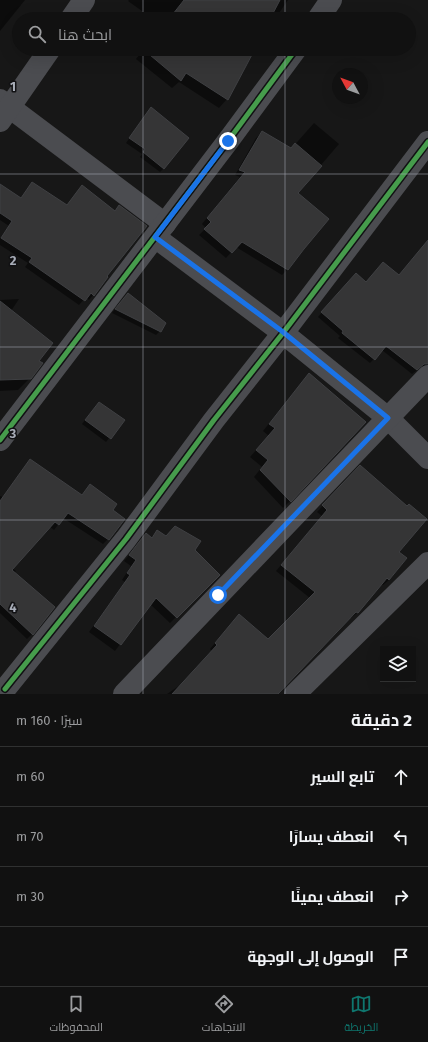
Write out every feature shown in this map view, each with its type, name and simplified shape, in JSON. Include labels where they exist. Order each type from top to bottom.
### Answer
[{"type":"street","points":[[76,12],[84,0]]},
{"type":"street","points":[[323,12],[331,0]]},
{"type":"street","points":[[45,56],[4,109],[160,231],[388,418],[428,458]]},
{"type":"street","points":[[0,440],[160,231],[291,56]]},
{"type":"street","points":[[5,689],[126,539],[214,420],[428,142]]},
{"type":"street","points":[[124,694],[428,376]]},
{"type":"street","points":[[295,694],[428,563]]},
{"type":"building","points":[[184,0],[280,0],[274,12],[175,12]]},
{"type":"building","points":[[151,56],[251,56],[228,100],[186,73],[181,81]]},
{"type":"building","points":[[151,107],[189,138],[164,169],[143,152],[145,149],[129,138]]},
{"type":"building","points":[[262,131],[291,148],[295,143],[322,166],[298,193],[329,219],[288,270],[242,242],[232,253],[204,229],[211,222],[207,218],[245,172],[239,170]]},
{"type":"building","points":[[32,182],[67,205],[82,185],[115,211],[119,205],[147,226],[107,276],[108,277],[94,296],[91,293],[85,301],[29,262],[32,258],[1,238],[12,221],[0,213],[0,184],[21,198]]},
{"type":"building","points":[[428,240],[428,364],[424,364],[417,370],[386,346],[375,360],[342,333],[343,331],[321,312],[356,273],[366,282],[383,262],[399,275]]},
{"type":"building","points":[[128,293],[166,323],[161,332],[115,309]]},
{"type":"building","points":[[0,301],[53,343],[39,361],[43,363],[31,379],[0,380]]},
{"type":"building","points":[[309,373],[366,422],[291,502],[260,470],[268,460],[256,450],[275,428],[269,424]]},
{"type":"building","points":[[99,402],[125,420],[111,439],[85,420]]},
{"type":"building","points":[[30,459],[82,495],[90,484],[117,504],[113,510],[125,519],[109,540],[68,513],[59,525],[55,522],[12,570],[55,607],[33,635],[0,604],[0,501]]},
{"type":"building","points":[[360,465],[407,506],[409,504],[427,519],[399,552],[407,558],[389,580],[387,578],[358,613],[356,612],[278,694],[172,694],[217,645],[215,643],[239,614],[268,639],[315,592],[281,565],[327,510],[322,505]]},
{"type":"building","points":[[175,526],[201,541],[195,550],[220,575],[177,618],[156,598],[121,645],[94,626],[130,575],[127,573],[136,560],[129,555],[146,533],[152,538],[157,530],[166,536]]},
{"type":"cycle path","points":[[0,440],[228,141],[291,56]]},
{"type":"cycle path","points":[[5,689],[126,539],[214,420],[283,333],[428,142]]},
{"type":"route","points":[[218,595],[388,418],[283,332],[155,237],[228,141]]}]
